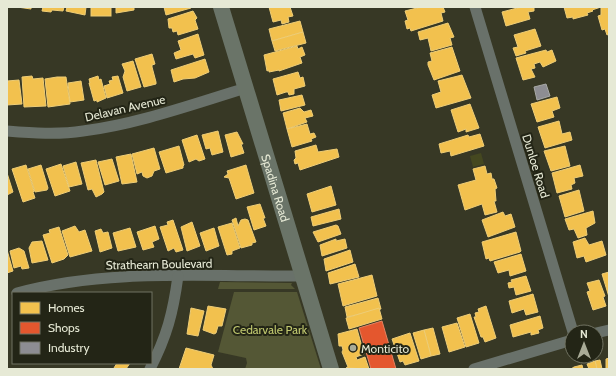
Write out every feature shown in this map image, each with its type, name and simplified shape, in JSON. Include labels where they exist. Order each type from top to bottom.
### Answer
[{"type":"street","name":"Spadina Road","points":[[221,7],[331,369]]},
{"type":"street","name":"Dunloe Road","points":[[475,7],[571,324]]},
{"type":"street","name":"Delavan Avenue","points":[[7,131],[41,134],[82,132],[109,127],[246,88]]},
{"type":"street","name":"Strathearn Boulevard","points":[[23,292],[101,278],[178,276],[302,276]]},
{"type":"street","points":[[150,369],[167,333],[174,307],[178,276]]},
{"type":"street","points":[[474,369],[564,342]]},
{"type":"shaded area","points":[[481,153],[484,164],[473,167],[470,156]]},
{"type":"green space","points":[[220,282],[292,283],[291,285],[295,289],[218,289]]},
{"type":"green space","name":"Cedarvale Park","points":[[234,292],[297,292],[321,369],[245,369],[247,363],[246,358],[218,352]]},
{"type":"building: Homes","points":[[17,7],[31,7],[31,9]]},
{"type":"building: Homes","points":[[43,7],[64,7],[63,11],[52,10],[51,12],[42,11]]},
{"type":"building: Homes","points":[[67,7],[86,7],[85,15],[66,11]]},
{"type":"building: Homes","points":[[91,7],[111,7],[111,16],[91,16]]},
{"type":"building: Homes","points":[[116,7],[134,7],[134,10],[116,13]]},
{"type":"building: Homes","points":[[164,7],[191,7],[191,8],[166,15]]},
{"type":"building: Homes","points":[[269,7],[290,7],[293,16],[288,17],[289,22],[282,24],[281,20],[273,22]]},
{"type":"building: Homes","points":[[421,7],[443,7],[445,12],[441,13],[443,21],[411,31],[410,28],[407,29],[405,21],[408,20],[405,11]]},
{"type":"building: Homes","points":[[521,7],[534,7],[534,11],[528,12],[530,19],[506,26],[502,12]]},
{"type":"building: Homes","points":[[564,7],[601,7],[587,13],[588,15],[573,19],[573,17],[567,18]]},
{"type":"building: Homes","points":[[601,7],[609,7],[609,34],[607,35],[605,29],[602,30],[598,16],[601,15]]},
{"type":"building: Homes","points":[[193,11],[197,18],[195,20],[198,29],[178,35],[177,31],[173,32],[172,28],[169,28],[168,19]]},
{"type":"building: Homes","points":[[300,21],[303,32],[272,41],[269,29]]},
{"type":"building: Homes","points":[[448,23],[454,37],[450,38],[452,45],[431,51],[428,38],[420,40],[418,32]]},
{"type":"building: Homes","points":[[535,29],[541,46],[525,51],[526,53],[516,56],[513,48],[518,47],[514,35]]},
{"type":"building: Homes","points":[[303,32],[306,43],[275,51],[272,41]]},
{"type":"building: Homes","points":[[198,34],[204,55],[195,58],[193,54],[176,59],[174,53],[181,50],[178,41]]},
{"type":"building: Homes","points":[[297,46],[298,49],[302,47],[305,55],[300,57],[302,63],[279,71],[267,71],[264,55]]},
{"type":"building: Homes","points":[[452,47],[460,71],[434,80],[428,65],[428,62],[432,61],[430,53]]},
{"type":"building: Homes","points":[[546,50],[547,52],[552,50],[556,61],[543,67],[540,62],[534,64],[535,68],[531,69],[535,77],[523,80],[516,58]]},
{"type":"building: Homes","points":[[152,54],[155,64],[152,65],[152,67],[156,84],[144,87],[135,59]]},
{"type":"building: Homes","points":[[205,59],[209,72],[195,78],[183,79],[174,82],[171,70]]},
{"type":"building: Homes","points":[[133,61],[141,87],[127,91],[123,77],[125,71],[122,64]]},
{"type":"building: Homes","points":[[298,72],[300,78],[303,77],[305,86],[294,89],[294,94],[289,95],[288,92],[286,92],[277,95],[273,79]]},
{"type":"building: Homes","points":[[462,75],[471,98],[436,108],[432,95],[441,92],[438,81]]},
{"type":"building: Homes","points":[[32,76],[33,79],[43,78],[46,106],[24,107],[22,77]]},
{"type":"building: Homes","points":[[98,76],[99,80],[101,79],[106,98],[97,102],[97,100],[94,101],[89,79]]},
{"type":"building: Homes","points":[[118,76],[123,93],[107,98],[104,86],[110,84],[109,81],[113,80],[112,77]]},
{"type":"building: Homes","points":[[66,77],[70,104],[48,107],[45,79]]},
{"type":"building: Homes","points":[[19,80],[22,104],[7,105],[7,81]]},
{"type":"building: Homes","points":[[81,81],[84,100],[70,102],[68,83]]},
{"type":"building: Homes","points":[[302,95],[305,105],[281,111],[279,100]]},
{"type":"building: Homes","points":[[557,97],[560,108],[552,111],[554,117],[537,122],[531,104]]},
{"type":"building: Homes","points":[[470,104],[479,128],[466,132],[466,129],[458,132],[451,110]]},
{"type":"building: Homes","points":[[300,108],[304,112],[311,110],[313,116],[305,118],[307,122],[287,129],[283,113]]},
{"type":"building: Homes","points":[[559,121],[562,134],[570,132],[572,140],[545,148],[538,127]]},
{"type":"building: Homes","points":[[307,124],[310,134],[314,133],[316,137],[311,139],[312,141],[292,147],[287,129]]},
{"type":"building: Homes","points":[[218,131],[223,152],[212,155],[210,148],[206,149],[202,135]]},
{"type":"building: Homes","points":[[237,132],[243,144],[241,144],[244,153],[231,157],[225,135]]},
{"type":"building: Homes","points":[[480,134],[484,146],[451,156],[450,151],[441,153],[439,144],[468,135],[469,137]]},
{"type":"building: Homes","points":[[197,135],[205,159],[199,161],[196,159],[189,162],[182,140]]},
{"type":"building: Homes","points":[[316,145],[318,152],[337,149],[339,157],[300,170],[298,163],[295,164],[295,151]]},
{"type":"building: Homes","points":[[179,146],[184,165],[183,168],[166,173],[159,152]]},
{"type":"building: Homes","points":[[565,146],[570,166],[551,171],[544,151]]},
{"type":"building: Homes","points":[[154,148],[160,169],[154,171],[152,176],[147,178],[143,176],[142,172],[137,174],[132,154]]},
{"type":"building: Homes","points":[[131,154],[137,182],[122,184],[116,157]]},
{"type":"building: Homes","points":[[112,159],[119,181],[105,185],[98,162]]},
{"type":"building: Homes","points":[[96,160],[104,192],[96,197],[92,189],[88,190],[81,163]]},
{"type":"building: Homes","points":[[76,162],[82,184],[69,187],[63,166]]},
{"type":"building: Homes","points":[[61,164],[70,191],[55,196],[46,169]]},
{"type":"building: Homes","points":[[26,165],[35,198],[23,202],[12,169]]},
{"type":"building: Homes","points":[[41,165],[48,188],[47,190],[35,192],[28,169]]},
{"type":"building: Homes","points":[[246,165],[254,193],[236,199],[229,178],[224,177],[228,174],[227,171]]},
{"type":"building: Homes","points":[[580,165],[583,176],[574,178],[575,183],[571,185],[572,189],[557,193],[552,173]]},
{"type":"building: Homes","points":[[485,166],[487,174],[491,173],[492,179],[494,179],[497,188],[495,189],[496,201],[494,201],[497,212],[485,215],[482,204],[465,210],[458,185],[476,180],[473,169]]},
{"type":"building: Homes","points":[[7,173],[13,192],[7,195]]},
{"type":"building: Homes","points":[[331,186],[336,205],[312,212],[307,194]]},
{"type":"building: Homes","points":[[579,190],[584,211],[565,217],[559,196]]},
{"type":"building: Homes","points":[[260,204],[266,226],[254,230],[247,207]]},
{"type":"building: Homes","points":[[339,209],[341,219],[313,226],[311,217]]},
{"type":"building: Homes","points":[[593,211],[595,223],[586,228],[587,235],[578,238],[574,229],[569,230],[565,219]]},
{"type":"building: Homes","points":[[503,212],[505,216],[511,214],[515,227],[488,237],[482,220]]},
{"type":"building: Homes","points":[[236,218],[238,226],[241,220],[248,220],[256,242],[252,243],[252,245],[241,248],[232,220]]},
{"type":"building: Homes","points":[[173,220],[183,250],[176,252],[174,248],[168,251],[160,227],[168,225],[167,222]]},
{"type":"building: Homes","points":[[192,222],[200,246],[187,251],[181,227]]},
{"type":"building: Homes","points":[[232,223],[240,248],[232,251],[232,254],[227,255],[218,227]]},
{"type":"building: Homes","points":[[336,225],[338,226],[341,234],[318,242],[313,232]]},
{"type":"building: Homes","points":[[75,226],[79,232],[85,230],[92,251],[70,257],[62,231]]},
{"type":"building: Homes","points":[[155,226],[159,239],[152,242],[154,247],[143,250],[137,232]]},
{"type":"building: Homes","points":[[59,227],[68,255],[64,259],[52,263],[43,235],[50,233],[49,230]]},
{"type":"building: Homes","points":[[130,228],[136,247],[118,251],[113,233]]},
{"type":"building: Homes","points":[[214,228],[219,246],[206,251],[200,233]]},
{"type":"building: Homes","points":[[101,229],[103,233],[108,232],[112,248],[100,252],[95,231]]},
{"type":"building: Homes","points":[[516,232],[520,252],[490,261],[489,258],[486,259],[482,242]]},
{"type":"building: Homes","points":[[585,238],[589,245],[602,241],[606,255],[586,262],[584,256],[577,258],[573,242]]},
{"type":"building: Homes","points":[[336,239],[336,241],[345,239],[347,248],[322,256],[320,245]]},
{"type":"building: Homes","points":[[42,241],[48,260],[32,263],[29,248],[32,242]]},
{"type":"building: Homes","points":[[19,248],[24,251],[29,268],[22,269],[21,266],[14,268],[10,251]]},
{"type":"building: Homes","points":[[7,250],[13,271],[7,273]]},
{"type":"building: Homes","points":[[350,250],[353,262],[326,271],[324,259]]},
{"type":"building: Homes","points":[[521,254],[526,271],[510,276],[509,270],[498,273],[494,262]]},
{"type":"building: Homes","points":[[355,264],[359,277],[330,284],[328,273]]},
{"type":"building: Homes","points":[[609,272],[609,297],[602,274]]},
{"type":"building: Homes","points":[[372,275],[377,296],[343,306],[338,284]]},
{"type":"building: Homes","points":[[526,276],[531,291],[516,295],[514,287],[509,288],[508,283],[512,282],[511,280]]},
{"type":"building: Homes","points":[[599,280],[605,296],[603,297],[606,306],[593,310],[587,292],[590,291],[587,283]]},
{"type":"building: Homes","points":[[533,294],[538,312],[526,315],[524,309],[512,313],[509,301]]},
{"type":"building: Homes","points":[[378,298],[381,309],[347,317],[345,307]]},
{"type":"building: Homes","points":[[208,306],[226,309],[222,326],[218,326],[216,333],[214,334],[203,330]]},
{"type":"building: Homes","points":[[486,306],[496,338],[485,342],[483,337],[481,337],[474,317],[476,317],[475,313],[479,312],[478,309]]},
{"type":"building: Homes","points":[[191,308],[204,311],[198,336],[187,334]]},
{"type":"building: Homes","points":[[379,308],[382,319],[349,329],[346,318]]},
{"type":"building: Homes","points":[[470,314],[479,343],[466,347],[457,318]]},
{"type":"building: Homes","points":[[540,316],[543,328],[538,330],[539,333],[531,335],[531,332],[513,337],[510,325]]},
{"type":"building: Homes","points":[[457,323],[465,347],[449,352],[442,327]]},
{"type":"building: Homes","points":[[433,328],[440,354],[431,356],[424,330]]},
{"type":"building: Homes","name":"Monticito","points":[[357,329],[364,354],[356,357],[357,360],[365,357],[369,369],[346,368],[348,367],[342,352],[342,346],[339,346],[338,334]]},
{"type":"building: Homes","points":[[424,330],[431,356],[421,359],[413,333]]},
{"type":"building: Homes","points":[[410,333],[419,361],[405,365],[403,361],[400,362],[392,339]]},
{"type":"building: Homes","points":[[186,348],[214,355],[211,365],[213,369],[179,369]]},
{"type":"building: Homes","points":[[609,358],[609,369],[606,369],[606,359]]},
{"type":"building: Homes","points":[[116,364],[129,364],[126,369],[114,368]]},
{"type":"building: Homes","points":[[587,364],[596,364],[597,369],[589,369]]},
{"type":"building: Homes","points":[[596,364],[601,364],[602,369],[597,369]]},
{"type":"building: Homes","points":[[582,365],[583,369],[571,369],[574,367]]},
{"type":"building: Shops","points":[[382,321],[396,369],[371,369],[359,328]]},
{"type":"building: Industry","points":[[546,84],[550,96],[537,100],[534,87]]},
{"type":"place","name":"Monticito","points":[[353,348]]}]
